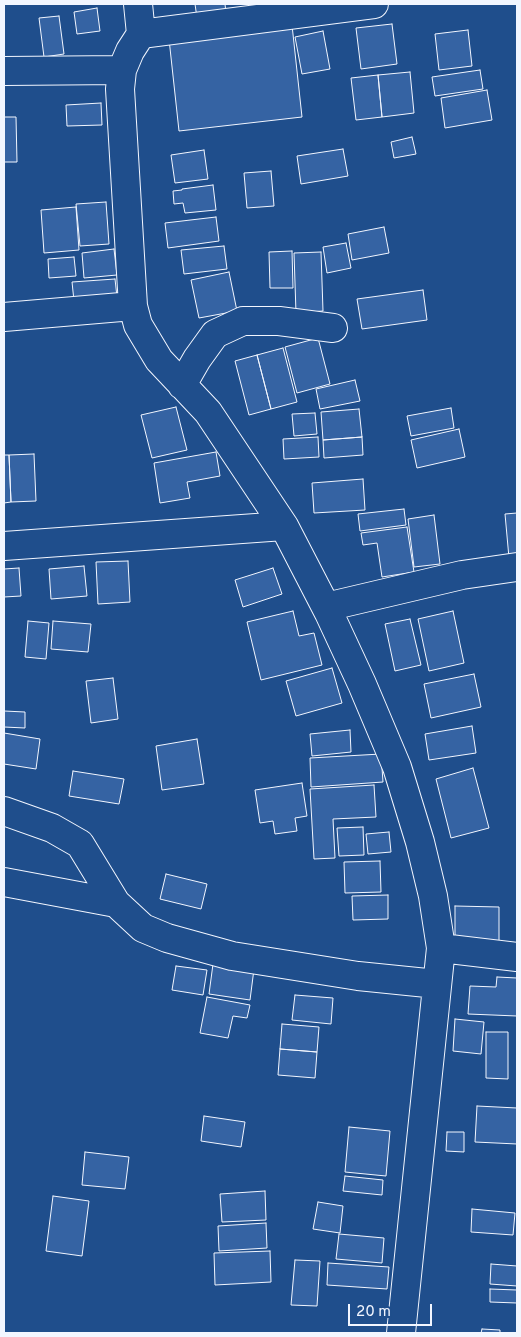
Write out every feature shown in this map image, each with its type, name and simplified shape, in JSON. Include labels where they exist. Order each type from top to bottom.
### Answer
[{"type":"street","points":[[138,4],[141,34],[130,51],[122,70],[121,104],[133,306],[138,325],[159,360],[208,412],[284,526],[326,607],[362,684],[397,767],[420,842],[433,896],[441,948],[401,1333]]},
{"type":"street","points":[[141,34],[334,7],[374,4]]},
{"type":"street","points":[[4,71],[122,70]]},
{"type":"street","points":[[4,317],[133,306]]},
{"type":"street","points":[[182,384],[215,334],[243,321],[279,320],[333,328]]},
{"type":"street","points":[[4,546],[284,526]]},
{"type":"street","points":[[326,607],[462,575],[517,567]]},
{"type":"street","points":[[4,811],[52,828],[80,844],[116,903],[143,928],[167,938],[232,956],[358,976],[437,984]]},
{"type":"street","points":[[4,882],[116,903]]},
{"type":"street","points":[[441,948],[517,956]]},
{"type":"building","points":[[195,4],[225,4],[226,13],[197,18]]},
{"type":"building","points":[[97,8],[100,31],[77,34],[74,12]]},
{"type":"building","points":[[59,16],[64,54],[44,57],[39,18]]},
{"type":"building","points":[[392,24],[397,64],[361,69],[356,28]]},
{"type":"building","points":[[292,25],[302,117],[179,131],[169,39]]},
{"type":"building","points":[[468,30],[472,66],[439,70],[435,34]]},
{"type":"building","points":[[323,31],[330,69],[302,74],[295,37]]},
{"type":"building","points":[[480,70],[483,89],[435,96],[432,77]]},
{"type":"building","points":[[410,72],[414,113],[382,117],[378,75]]},
{"type":"building","points":[[378,75],[382,117],[356,120],[351,78]]},
{"type":"building","points":[[487,90],[492,120],[445,128],[441,98]]},
{"type":"building","points":[[101,103],[102,125],[67,126],[66,105]]},
{"type":"building","points":[[4,117],[16,117],[17,162],[4,162]]},
{"type":"building","points":[[412,137],[416,154],[394,158],[391,142]]},
{"type":"building","points":[[343,149],[348,176],[301,184],[297,156]]},
{"type":"building","points":[[204,150],[208,179],[175,183],[171,155]]},
{"type":"building","points":[[271,171],[274,206],[247,208],[244,173]]},
{"type":"building","points":[[213,185],[216,210],[185,213],[183,203],[174,204],[173,191]]},
{"type":"building","points":[[106,202],[109,244],[80,246],[76,204]]},
{"type":"building","points":[[76,207],[79,250],[44,253],[41,210]]},
{"type":"building","points":[[216,217],[219,241],[168,248],[165,223]]},
{"type":"building","points":[[384,227],[389,253],[352,260],[348,234]]},
{"type":"building","points":[[346,243],[351,268],[327,273],[323,247]]},
{"type":"building","points":[[224,246],[227,269],[184,274],[181,250]]},
{"type":"building","points":[[114,249],[117,275],[84,278],[82,253]]},
{"type":"building","points":[[292,251],[293,288],[270,288],[269,252]]},
{"type":"building","points":[[321,252],[323,311],[296,313],[294,253]]},
{"type":"building","points":[[74,257],[76,276],[49,278],[48,259]]},
{"type":"building","points":[[229,272],[237,311],[199,318],[191,280]]},
{"type":"building","points":[[115,279],[117,297],[74,301],[72,282]]},
{"type":"building","points":[[423,290],[427,320],[362,329],[357,299]]},
{"type":"building","points":[[318,338],[330,384],[297,393],[285,347]]},
{"type":"building","points":[[283,348],[297,402],[271,409],[257,355]]},
{"type":"building","points":[[257,355],[271,409],[249,415],[235,361]]},
{"type":"building","points":[[355,380],[360,401],[320,409],[316,389]]},
{"type":"building","points":[[176,407],[187,450],[152,458],[141,415]]},
{"type":"building","points":[[451,408],[454,428],[411,436],[407,416]]},
{"type":"building","points":[[359,409],[362,437],[323,440],[321,412]]},
{"type":"building","points":[[315,413],[317,434],[294,436],[292,414]]},
{"type":"building","points":[[459,429],[465,457],[417,468],[411,440]]},
{"type":"building","points":[[318,437],[319,457],[284,459],[283,439]]},
{"type":"building","points":[[362,437],[363,455],[324,458],[323,440]]},
{"type":"building","points":[[216,452],[220,476],[187,482],[190,498],[160,503],[154,463]]},
{"type":"building","points":[[34,454],[36,501],[11,502],[9,455]]},
{"type":"building","points":[[4,455],[9,455],[11,502],[4,503]]},
{"type":"building","points":[[363,479],[365,510],[314,513],[312,483]]},
{"type":"building","points":[[404,509],[406,525],[360,531],[358,514]]},
{"type":"building","points":[[517,513],[517,558],[509,558],[505,514]]},
{"type":"building","points":[[434,515],[440,564],[414,567],[408,519]]},
{"type":"building","points":[[407,527],[414,572],[382,577],[377,543],[363,545],[361,533]]},
{"type":"building","points":[[128,561],[130,602],[98,604],[96,562]]},
{"type":"building","points":[[84,566],[87,596],[51,599],[49,569]]},
{"type":"building","points":[[19,568],[21,596],[4,597],[4,569]]},
{"type":"building","points":[[273,568],[282,594],[243,607],[235,580]]},
{"type":"building","points":[[293,611],[299,636],[314,633],[322,665],[261,680],[247,622]]},
{"type":"building","points":[[453,611],[464,663],[429,671],[418,619]]},
{"type":"building","points":[[410,619],[421,665],[395,671],[385,624]]},
{"type":"building","points":[[28,621],[49,623],[46,659],[25,657]]},
{"type":"building","points":[[53,621],[91,624],[88,652],[51,649]]},
{"type":"building","points":[[332,668],[342,703],[296,716],[286,681]]},
{"type":"building","points":[[474,674],[481,707],[431,718],[424,684]]},
{"type":"building","points":[[113,678],[118,719],[91,723],[86,681]]},
{"type":"building","points":[[4,711],[25,712],[25,728],[4,727]]},
{"type":"building","points":[[472,726],[476,753],[429,760],[425,734]]},
{"type":"building","points":[[350,730],[351,752],[312,756],[310,734]]},
{"type":"building","points":[[4,733],[40,739],[36,769],[4,764]]},
{"type":"building","points":[[197,739],[204,784],[162,790],[156,746]]},
{"type":"building","points":[[381,754],[383,782],[311,787],[310,758]]},
{"type":"building","points":[[473,768],[489,828],[451,838],[436,779]]},
{"type":"building","points":[[73,771],[124,779],[119,804],[69,796]]},
{"type":"building","points":[[302,783],[307,816],[295,818],[297,831],[275,834],[273,821],[260,823],[255,790]]},
{"type":"building","points":[[374,785],[376,817],[333,819],[335,858],[314,859],[310,789]]},
{"type":"building","points":[[363,827],[364,855],[339,856],[337,828]]},
{"type":"building","points":[[389,832],[391,852],[368,854],[366,834]]},
{"type":"building","points":[[380,861],[381,892],[345,893],[344,862]]},
{"type":"building","points":[[166,874],[207,884],[201,909],[160,899]]},
{"type":"building","points":[[388,895],[388,919],[353,920],[352,896]]},
{"type":"building","points":[[455,906],[499,907],[499,941],[455,940]]},
{"type":"building","points":[[213,964],[254,969],[250,1000],[209,994]]},
{"type":"building","points":[[176,966],[207,970],[203,995],[172,990]]},
{"type":"building","points":[[497,977],[517,978],[517,1016],[468,1014],[470,986],[496,987]]},
{"type":"building","points":[[295,995],[333,998],[331,1024],[292,1020]]},
{"type":"building","points":[[207,997],[250,1005],[247,1018],[233,1016],[228,1038],[200,1033]]},
{"type":"building","points":[[455,1019],[484,1022],[481,1054],[453,1051]]},
{"type":"building","points":[[282,1024],[319,1027],[317,1052],[280,1049]]},
{"type":"building","points":[[486,1032],[508,1032],[508,1079],[486,1078]]},
{"type":"building","points":[[280,1049],[317,1052],[315,1078],[278,1075]]},
{"type":"building","points":[[477,1106],[517,1108],[517,1144],[475,1142]]},
{"type":"building","points":[[204,1116],[245,1122],[241,1147],[201,1141]]},
{"type":"building","points":[[349,1127],[390,1131],[386,1176],[345,1172]]},
{"type":"building","points":[[447,1132],[464,1132],[464,1152],[446,1151]]},
{"type":"building","points":[[85,1152],[129,1157],[125,1189],[82,1185]]},
{"type":"building","points":[[345,1176],[383,1180],[382,1195],[343,1191]]},
{"type":"building","points":[[265,1191],[266,1220],[222,1222],[220,1194]]},
{"type":"building","points":[[53,1196],[89,1201],[82,1256],[46,1251]]},
{"type":"building","points":[[318,1202],[343,1206],[340,1233],[313,1229]]},
{"type":"building","points":[[472,1209],[515,1213],[513,1235],[471,1232]]},
{"type":"building","points":[[266,1223],[267,1248],[219,1251],[218,1226]]},
{"type":"building","points":[[339,1234],[384,1238],[382,1263],[336,1259]]},
{"type":"building","points":[[270,1251],[271,1282],[215,1285],[214,1253]]},
{"type":"building","points":[[295,1260],[320,1261],[317,1306],[291,1305]]},
{"type":"building","points":[[328,1263],[389,1267],[387,1289],[327,1285]]},
{"type":"building","points":[[491,1264],[517,1266],[517,1286],[490,1284]]},
{"type":"building","points":[[490,1289],[517,1290],[517,1303],[490,1302]]},
{"type":"building","points":[[482,1329],[500,1330],[500,1333],[481,1333]]}]
